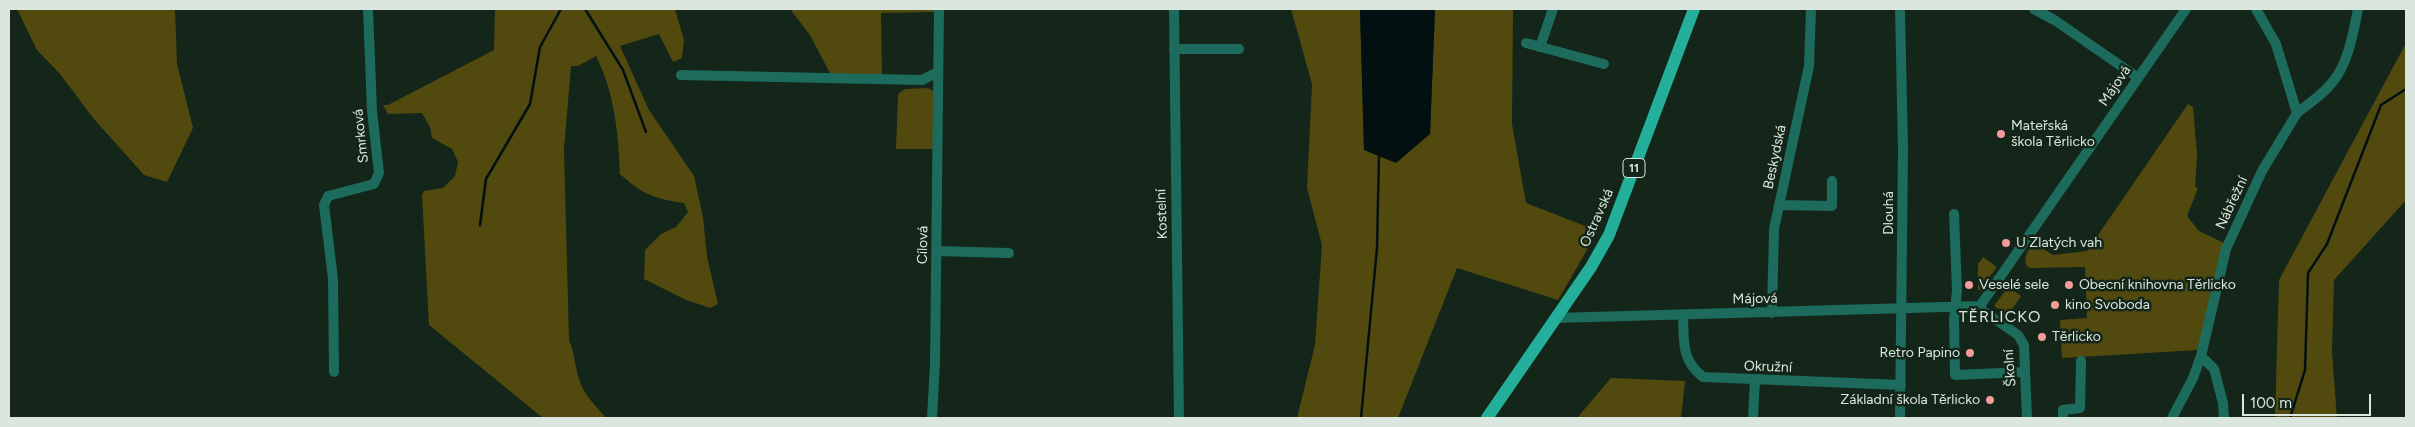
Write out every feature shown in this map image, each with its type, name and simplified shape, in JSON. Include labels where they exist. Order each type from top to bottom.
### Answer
[{"type":"main road","name":"Ostravská","points":[[1487,418],[1591,267],[1609,235],[1694,9]]},
{"type":"street","name":"Smrková","points":[[334,372],[333,279],[324,205],[328,196],[374,184],[379,173],[372,111],[368,9]]},
{"type":"street","name":"Cílová","points":[[932,418],[937,252],[939,9]]},
{"type":"street","name":"Kostelní","points":[[1174,9],[1179,418]]},
{"type":"street","points":[[1540,47],[1553,9]]},
{"type":"street","name":"Beskydská","points":[[1772,313],[1774,229],[1809,66],[1810,9]]},
{"type":"street","name":"Dlouhá","points":[[1900,9],[1903,150],[1903,310],[1900,418]]},
{"type":"street","points":[[2034,9],[2056,21],[2137,77]]},
{"type":"street","name":"Májová","points":[[1555,318],[1903,310],[1980,306],[2137,77],[2186,9]]},
{"type":"street","points":[[2256,9],[2276,44],[2297,113]]},
{"type":"street","name":"Nábřežní","points":[[2172,418],[2193,378],[2201,356],[2226,249],[2262,171],[2297,113],[2331,85],[2342,65],[2353,33],[2358,9]]},
{"type":"street","points":[[1526,43],[1604,64]]},
{"type":"street","points":[[1174,49],[1239,49]]},
{"type":"street","points":[[681,76],[922,80],[938,72]]},
{"type":"street","points":[[1779,205],[1832,206],[1832,181]]},
{"type":"street","points":[[1954,214],[1957,291],[1955,375],[2025,372]]},
{"type":"street","points":[[937,252],[1009,253]]},
{"type":"street","name":"Školní","points":[[1980,306],[1983,311],[2022,339],[2024,345],[2027,418]]},
{"type":"street","name":"Okružní","points":[[1683,315],[1685,352],[1692,369],[1703,377],[1901,385]]},
{"type":"street","points":[[2201,356],[2214,369],[2223,403],[2224,418]]},
{"type":"street","points":[[2063,418],[2063,410],[2080,408],[2081,361]]},
{"type":"street","points":[[1753,418],[1755,380]]},
{"type":"shaded area","points":[[17,9],[175,9],[177,64],[193,128],[167,182],[144,175],[94,119],[60,74],[37,50]]},
{"type":"shaded area","points":[[495,9],[675,9],[684,40],[682,58],[673,62],[659,34],[620,46],[649,110],[694,176],[703,217],[707,257],[718,304],[710,308],[684,299],[644,279],[645,250],[661,234],[676,227],[688,212],[684,203],[664,200],[642,191],[620,174],[614,113],[607,85],[596,56],[578,66],[571,66],[564,149],[569,340],[582,387],[606,418],[543,418],[429,325],[422,195],[424,191],[443,188],[455,176],[458,162],[452,149],[432,138],[430,127],[422,113],[388,114],[383,105],[388,105],[494,50]]},
{"type":"shaded area","points":[[790,9],[936,9],[936,12],[881,13],[882,76],[831,75],[810,35]]},
{"type":"shaded area","points":[[1291,9],[1360,9],[1364,150],[1430,133],[1435,9],[1513,9],[1512,124],[1526,203],[1598,231],[1558,300],[1457,268],[1398,418],[1297,418],[1315,345],[1322,245],[1307,188],[1312,84]]},
{"type":"shaded area","points":[[1360,9],[1435,9],[1430,134],[1396,163],[1364,150]]},
{"type":"shaded area","points":[[2406,43],[2406,200],[2334,280],[2332,352],[2337,418],[2275,418],[2279,280]]},
{"type":"shaded area","points":[[928,88],[935,92],[935,149],[896,149],[898,94],[905,89]]},
{"type":"shaded area","points":[[2188,104],[2193,107],[2197,155],[2195,187],[2198,188],[2187,216],[2199,231],[2224,243],[2198,350],[2062,358],[2060,320],[2087,318],[2085,267],[2030,268],[2026,265],[2027,253],[2034,243],[2053,255],[2087,251]]},
{"type":"shaded area","points":[[1983,257],[1997,267],[1982,287],[1984,289],[1978,290],[1978,264]]},
{"type":"shaded area","points":[[2008,287],[2021,296],[2008,315],[1994,306]]},
{"type":"shaded area","points":[[1611,378],[1685,381],[1681,418],[1577,418]]},
{"type":"waterway","points":[[480,225],[486,179],[530,104],[540,47],[561,9]]},
{"type":"waterway","points":[[585,9],[623,70],[646,132]]},
{"type":"waterway","points":[[2290,418],[2305,370],[2308,273],[2327,244],[2381,105],[2406,89]]},
{"type":"waterway","points":[[1361,418],[1377,248],[1379,155]]},
{"type":"place","name":"Mateřská škola Těrlicko","points":[[2001,134]]},
{"type":"place","name":"U Zlatých vah","points":[[2006,243]]},
{"type":"place","name":"Veselé sele","points":[[1969,285]]},
{"type":"place","name":"Obecní knihovna Těrlicko","points":[[2069,285]]},
{"type":"place","name":"kino Svoboda","points":[[2055,305]]},
{"type":"place","name":"Těrlicko","points":[[2042,337]]},
{"type":"place","name":"Retro Papino","points":[[1970,353]]},
{"type":"place","name":"Základní škola Těrlicko","points":[[1990,400]]},
{"type":"district","name":"TĚRLICKO","points":[[2000,317]]}]
